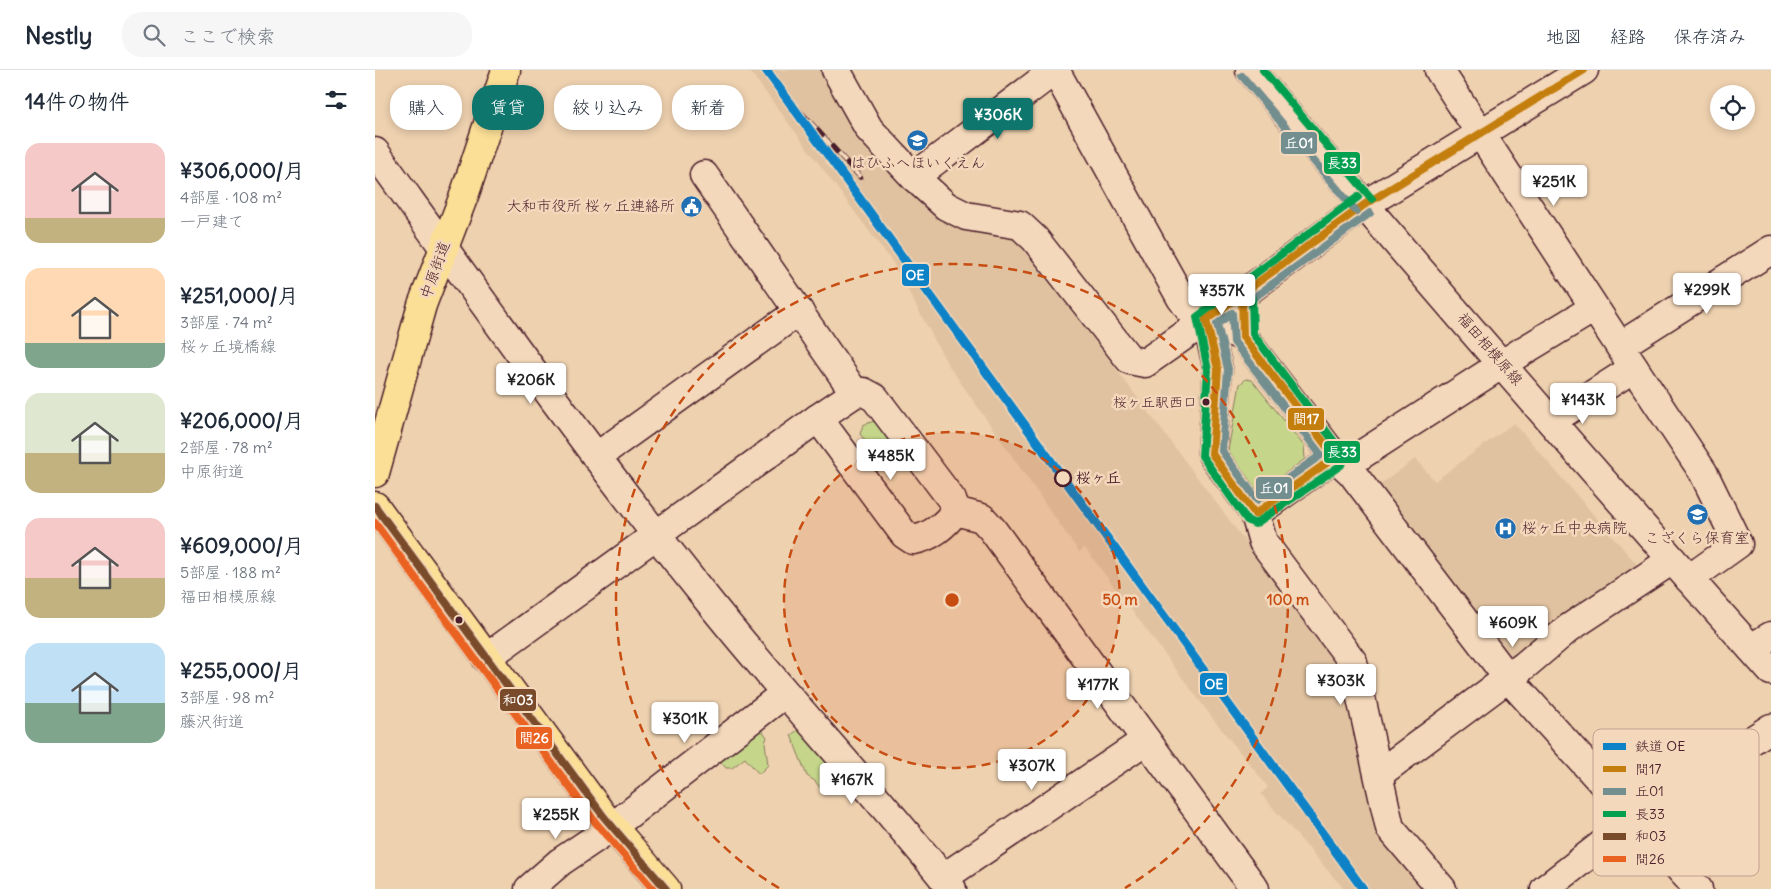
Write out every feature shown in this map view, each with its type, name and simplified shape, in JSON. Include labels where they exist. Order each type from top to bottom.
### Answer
[{"type":"main road","name":"中原街道","points":[[375,473],[422,305],[442,248],[465,193],[506,70]]},
{"type":"main road","points":[[375,506],[613,827],[666,889]]},
{"type":"street","points":[[836,70],[869,129],[914,176],[946,206],[966,216],[1019,225],[1035,239],[1131,360],[1145,363],[1242,295],[1364,205],[1584,70]]},
{"type":"street","points":[[914,176],[1055,70],[1181,298],[1200,323],[1218,377],[1212,454],[1255,514],[1263,542],[1353,662],[1391,828],[1442,889]]},
{"type":"street","name":"福田相模原線","points":[[1250,70],[1364,205],[1680,569],[1761,642],[1771,671]]},
{"type":"street","points":[[1379,774],[1508,678],[1569,628],[1680,569],[1738,544],[1703,472],[1439,70]]},
{"type":"street","points":[[375,152],[442,248],[655,534],[785,694],[947,883],[1145,740]]},
{"type":"street","points":[[704,175],[855,393]]},
{"type":"street","points":[[1551,421],[1627,357],[1771,250]]},
{"type":"street","points":[[1242,295],[1243,337]]},
{"type":"street","points":[[1255,514],[1335,457],[1361,455],[1503,364],[1595,308]]},
{"type":"street","points":[[596,457],[799,312]]},
{"type":"street","points":[[1200,323],[1243,337],[1335,457],[1352,473],[1508,678],[1593,772]]},
{"type":"street","points":[[1218,377],[1241,365],[1260,359]]},
{"type":"street","points":[[486,658],[655,534],[818,418],[855,393],[864,392],[875,398],[952,500],[955,510],[949,520],[923,539],[913,540],[904,534],[818,418]]},
{"type":"street","points":[[955,510],[982,518],[992,529],[1255,889]]},
{"type":"street","points":[[529,889],[560,862],[613,827],[785,694]]},
{"type":"street","points":[[1759,736],[1771,728]]},
{"type":"street","points":[[1545,889],[1593,852]]},
{"type":"street","points":[[1686,876],[1698,889]]},
{"type":"shaded area","points":[[749,70],[820,70],[893,166],[943,221],[1007,230],[1024,242],[1120,360],[1116,369],[1343,672],[1425,889],[1344,889],[1261,794],[1268,787],[1214,720],[1085,548],[1079,552],[947,363],[893,263]]},
{"type":"shaded area","name":"桜ヶ丘中央病院","points":[[1514,423],[1641,569],[1516,658],[1503,659],[1377,487],[1415,459],[1435,481]]},
{"type":"green space","points":[[1246,379],[1252,380],[1304,446],[1305,459],[1260,492],[1254,490],[1227,456],[1240,384]]},
{"type":"green space","points":[[874,421],[898,452],[895,459],[890,463],[884,464],[880,461],[860,434],[863,425]]},
{"type":"green space","points":[[757,724],[767,737],[765,743],[768,765],[759,774],[745,758],[732,768],[726,768],[718,759]]},
{"type":"green space","points":[[802,727],[847,778],[825,794],[815,781],[807,776],[791,735]]},
{"type":"railway","points":[[779,88],[860,177]]},
{"type":"rail line","name":"OE","points":[[766,70],[1363,889]]},
{"type":"transit line","name":"長33","points":[[1263,70],[1372,199]]},
{"type":"transit line","name":"間17","points":[[1206,320],[1364,205],[1584,70]]},
{"type":"transit line","name":"丘01","points":[[1242,76],[1356,211]]},
{"type":"transit line","name":"長33","points":[[1252,299],[1253,334],[1345,456],[1341,465],[1255,524],[1247,520],[1202,456],[1208,370],[1197,317],[1358,197]]},
{"type":"transit line","name":"丘01","points":[[1252,299],[1370,213]]},
{"type":"transit line","name":"間17","points":[[1242,295],[1243,337],[1335,457],[1255,514]]},
{"type":"transit line","name":"丘01","points":[[1232,313],[1234,342],[1321,455],[1257,500],[1222,451],[1228,369],[1217,324],[1232,313]]},
{"type":"transit line","name":"間17","points":[[1206,320],[1218,369],[1212,454],[1255,514]]},
{"type":"transit line","name":"和03","points":[[375,506],[604,817],[666,889]]},
{"type":"transit line","name":"間26","points":[[375,523],[596,823],[653,889]]},
{"type":"place","name":"はひふへほいくえん","points":[[918,140]]},
{"type":"place","name":"大和市役所 桜ヶ丘連絡所","points":[[691,206]]},
{"type":"place","name":"桜ヶ丘駅西口","points":[[1206,402]]},
{"type":"place","name":"桜ヶ丘","points":[[1063,478]]},
{"type":"place","name":"こざくら保育室","points":[[1697,515]]},
{"type":"place","name":"桜ヶ丘中央病院","points":[[1506,528]]}]
